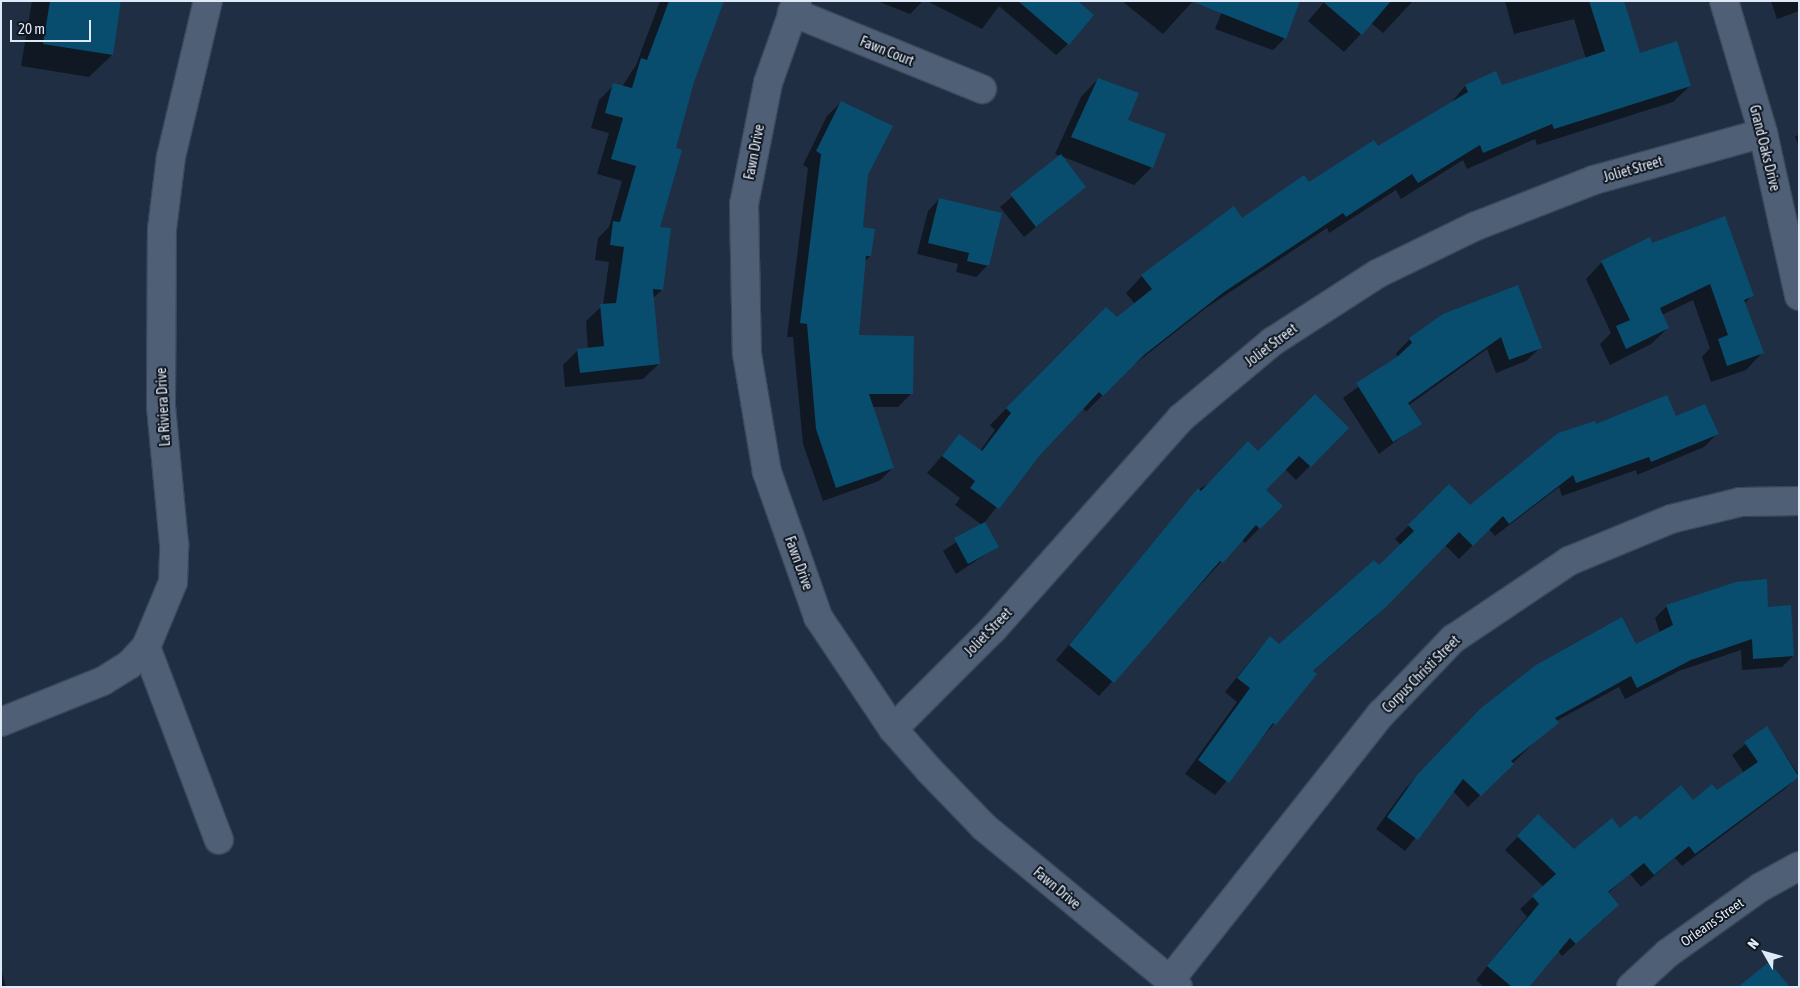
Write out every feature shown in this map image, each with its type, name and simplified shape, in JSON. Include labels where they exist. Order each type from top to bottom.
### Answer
[{"type":"street","name":"La Riviera Drive","points":[[1,722],[103,681],[146,647],[173,582],[174,544],[161,406],[162,229],[171,157],[208,1]]},
{"type":"street","name":"Grand Oaks Drive","points":[[1724,1],[1763,133],[1799,296]]},
{"type":"street","name":"Fawn Court","points":[[795,7],[982,89]]},
{"type":"street","name":"Fawn Drive","points":[[795,7],[768,83],[744,204],[747,354],[767,472],[818,617],[893,729],[984,827],[1174,984]]},
{"type":"street","name":"Joliet Street","points":[[893,729],[994,628],[1181,418],[1272,342],[1377,274],[1476,226],[1594,180],[1763,133]]},
{"type":"street","name":"Corpus Christi Street","points":[[1174,984],[1382,713],[1453,639],[1569,561],[1671,519],[1740,502],[1799,501]]},
{"type":"street","points":[[146,647],[219,840]]},
{"type":"street","name":"Orleans Street","points":[[1631,987],[1668,953],[1761,887],[1799,866]]},
{"type":"building","points":[[50,1],[121,1],[113,55],[43,44]]},
{"type":"building","points":[[669,1],[724,1],[694,82],[676,148],[682,150],[660,227],[671,228],[663,290],[653,289],[660,364],[580,373],[577,349],[604,346],[600,304],[616,303],[624,247],[610,245],[613,221],[620,222],[636,166],[611,159],[623,118],[605,113],[613,83],[632,88],[641,58],[647,60]]},
{"type":"building","points":[[1018,1],[1078,1],[1094,15],[1069,45]]},
{"type":"building","points":[[1191,1],[1300,1],[1286,39]]},
{"type":"building","points":[[1322,1],[1391,1],[1362,35]]},
{"type":"building","points":[[1589,1],[1624,1],[1640,53],[1677,41],[1691,86],[1554,129],[1552,124],[1483,153],[1480,145],[1418,183],[1412,174],[1346,217],[1343,213],[1224,292],[1144,355],[1103,396],[1099,392],[1040,455],[999,509],[970,488],[975,481],[942,456],[959,434],[982,451],[1011,413],[1006,408],[1106,307],[1117,317],[1152,289],[1141,275],[1234,206],[1242,218],[1304,175],[1309,182],[1374,140],[1378,146],[1468,92],[1465,85],[1496,71],[1502,85],[1605,51]]},
{"type":"building","points":[[1098,78],[1139,93],[1128,120],[1166,134],[1153,168],[1071,137]]},
{"type":"building","points":[[841,101],[893,126],[868,175],[863,227],[875,229],[871,256],[866,256],[859,335],[914,336],[913,394],[869,394],[894,468],[836,488],[816,429],[807,324],[800,323],[821,154],[816,151]]},
{"type":"building","points":[[1061,154],[1086,187],[1036,227],[1010,194]]},
{"type":"building","points":[[939,198],[1002,213],[989,266],[967,261],[969,253],[928,243]]},
{"type":"building","points":[[1725,216],[1754,296],[1744,300],[1764,353],[1727,366],[1718,339],[1728,335],[1710,284],[1660,308],[1669,328],[1626,349],[1616,326],[1630,320],[1601,261],[1650,237],[1652,243]]},
{"type":"building","points":[[1518,285],[1542,348],[1509,360],[1501,337],[1408,403],[1422,424],[1393,442],[1356,383],[1397,357],[1412,343],[1409,338],[1443,314]]},
{"type":"building","points":[[1315,394],[1349,428],[1311,467],[1299,456],[1266,490],[1283,506],[1260,529],[1256,525],[1223,563],[1220,561],[1114,683],[1069,645],[1198,488],[1201,491],[1248,441],[1258,451]]},
{"type":"building","points":[[1667,395],[1676,416],[1705,404],[1719,434],[1651,462],[1649,457],[1576,483],[1573,475],[1509,524],[1503,516],[1473,546],[1459,532],[1386,607],[1313,671],[1317,674],[1276,725],[1273,723],[1229,783],[1198,760],[1250,688],[1237,678],[1270,636],[1279,644],[1374,560],[1379,565],[1414,531],[1408,525],[1449,484],[1470,505],[1558,433],[1595,421],[1596,424]]},
{"type":"building","points":[[985,522],[999,547],[968,564],[954,538]]},
{"type":"building","points":[[1767,579],[1768,607],[1791,605],[1794,656],[1753,659],[1752,639],[1691,660],[1637,688],[1631,676],[1555,718],[1559,723],[1511,761],[1514,764],[1481,796],[1463,779],[1418,840],[1387,817],[1417,775],[1480,709],[1536,665],[1622,617],[1636,644],[1673,625],[1666,605],[1736,582]]},
{"type":"building","points":[[1767,726],[1799,777],[1695,854],[1689,846],[1654,875],[1644,863],[1608,892],[1619,905],[1576,944],[1570,938],[1529,987],[1512,987],[1487,966],[1539,904],[1532,896],[1556,874],[1517,836],[1538,814],[1574,849],[1612,818],[1620,828],[1636,815],[1640,820],[1681,785],[1693,800],[1712,784],[1717,790],[1758,762],[1744,742]]},
{"type":"building","points":[[1769,962],[1790,987],[1738,987]]}]
